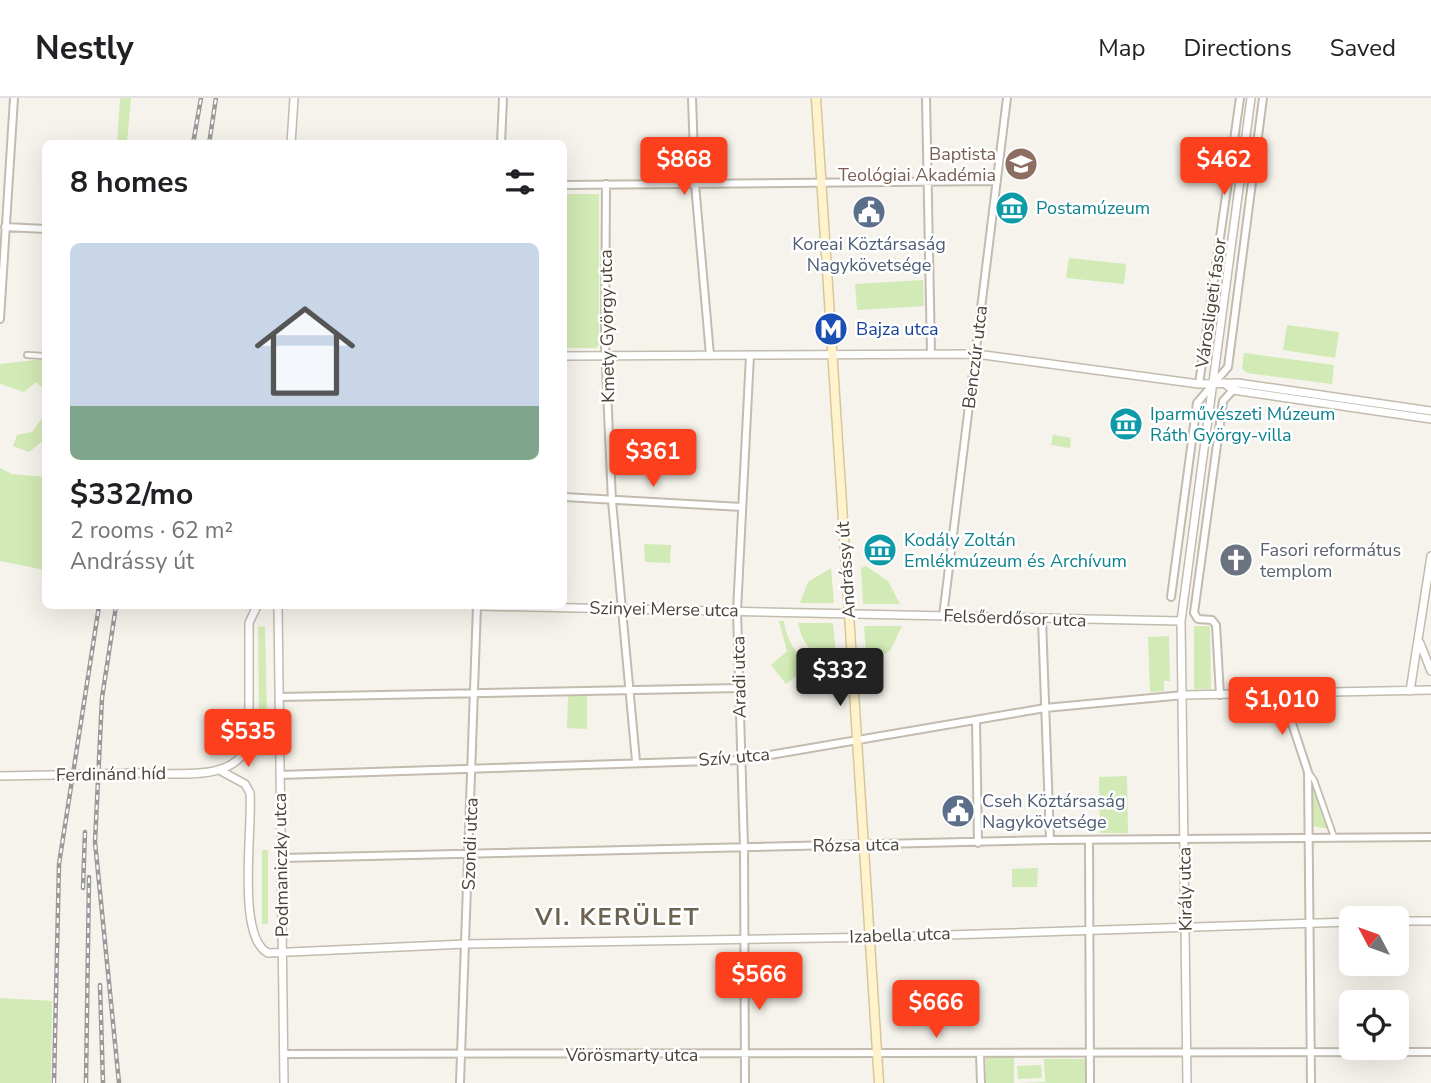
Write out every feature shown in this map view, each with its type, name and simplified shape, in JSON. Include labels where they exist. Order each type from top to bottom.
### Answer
[{"type":"main road","name":"Andrássy út","points":[[816,98],[879,1083]]},
{"type":"street","points":[[0,319],[5,227],[4,181],[14,98]]},
{"type":"street","points":[[291,140],[294,98]]},
{"type":"street","points":[[500,140],[503,98]]},
{"type":"street","points":[[692,98],[695,184],[710,355]]},
{"type":"street","points":[[926,98],[931,354]]},
{"type":"street","name":"Benczúr utca","points":[[943,616],[1007,98]]},
{"type":"street","name":"Városligeti fasor","points":[[1199,384],[1240,98]]},
{"type":"street","name":"Városligeti fasor","points":[[1181,621],[1219,382],[1251,98]]},
{"type":"street","name":"Városligeti fasor","points":[[1171,597],[1197,403],[1219,382],[1228,367],[1263,98]]},
{"type":"street","points":[[567,185],[997,181]]},
{"type":"street","name":"Kmety György utca","points":[[606,184],[606,356],[612,501],[624,608],[636,761]]},
{"type":"street","points":[[5,227],[42,229]]},
{"type":"street","points":[[567,356],[976,354],[1199,384],[1219,382],[1431,411]]},
{"type":"street","points":[[27,355],[42,356]]},
{"type":"street","name":"Aradi utca","points":[[745,1083],[744,848],[737,611],[750,355]]},
{"type":"street","points":[[1219,382],[1233,390],[1431,419]]},
{"type":"street","points":[[1220,695],[1216,625],[1212,620],[1198,619],[1194,613],[1223,401],[1233,390]]},
{"type":"street","points":[[567,497],[742,507]]},
{"type":"street","points":[[1410,691],[1431,556]]},
{"type":"street","points":[[1175,571],[1188,572]]},
{"type":"street","name":"Szinyei Merse utca","points":[[567,607],[849,614]]},
{"type":"street","points":[[219,771],[240,758],[249,740],[249,623],[256,609]]},
{"type":"street","name":"Podmaniczky utca","points":[[278,609],[284,1083]]},
{"type":"street","name":"Szondi utca","points":[[460,1083],[478,609]]},
{"type":"street","name":"Felsőerdősor utca","points":[[849,614],[1181,621]]},
{"type":"street","points":[[1042,619],[1050,840]]},
{"type":"street","name":"Király utca","points":[[1181,621],[1187,1083]]},
{"type":"street","points":[[1419,639],[1431,671]]},
{"type":"street","points":[[279,697],[739,688]]},
{"type":"street","points":[[1184,695],[1431,690]]},
{"type":"street","points":[[1282,693],[1308,772],[1311,837],[1311,1083]]},
{"type":"street","name":"Szív utca","points":[[280,775],[473,766],[741,760],[1045,708],[1184,695]]},
{"type":"street","points":[[976,720],[978,843]]},
{"type":"street","points":[[219,771],[245,784],[250,793],[252,931],[264,951],[282,954]]},
{"type":"street","name":"Ferdinánd híd","points":[[0,776],[219,771]]},
{"type":"street","points":[[1308,772],[1314,780],[1334,837]]},
{"type":"street","name":"Rózsa utca","points":[[281,858],[1050,840],[1431,837]]},
{"type":"street","points":[[1089,840],[1090,1083]]},
{"type":"street","points":[[1409,921],[1431,921]]},
{"type":"street","name":"Izabella utca","points":[[282,954],[466,944],[869,937],[1339,922]]},
{"type":"street","points":[[1090,1051],[1311,1054],[1431,1052]]},
{"type":"street","name":"Vörösmarty utca","points":[[284,1054],[877,1055],[1090,1051]]},
{"type":"street","points":[[981,1053],[981,1083]]},
{"type":"green space","points":[[120,98],[131,98],[127,140],[117,140]]},
{"type":"green space","points":[[567,194],[599,194],[599,345],[596,348],[567,348]]},
{"type":"green space","points":[[1069,258],[1126,264],[1124,284],[1066,278]]},
{"type":"green space","points":[[923,280],[924,306],[857,310],[855,284]]},
{"type":"green space","points":[[1287,325],[1339,332],[1335,358],[1283,350]]},
{"type":"green space","points":[[1244,353],[1334,365],[1332,384],[1247,373],[1242,368]]},
{"type":"green space","points":[[42,359],[42,387],[36,382],[24,392],[0,384],[0,364]]},
{"type":"green space","points":[[42,418],[42,441],[29,452],[13,446],[17,435],[32,432]]},
{"type":"green space","points":[[1053,435],[1071,438],[1070,448],[1051,445]]},
{"type":"green space","points":[[0,468],[12,474],[42,477],[42,569],[0,561]]},
{"type":"green space","points":[[644,544],[671,545],[670,563],[645,562]]},
{"type":"green space","points":[[866,566],[888,581],[900,604],[863,604],[861,568]]},
{"type":"green space","points":[[831,568],[834,603],[800,603],[808,582]]},
{"type":"green space","points":[[779,621],[784,621],[789,639],[798,654],[827,676],[828,685],[804,670],[786,684],[771,665],[787,651]]},
{"type":"green space","points":[[798,623],[833,623],[837,664],[823,659],[811,650]]},
{"type":"green space","points":[[265,626],[267,716],[259,716],[258,627]]},
{"type":"green space","points":[[864,626],[902,626],[890,651],[867,663]]},
{"type":"green space","points":[[1194,626],[1210,626],[1211,689],[1194,689]]},
{"type":"green space","points":[[1169,636],[1170,681],[1164,681],[1164,691],[1150,692],[1148,637]]},
{"type":"green space","points":[[568,696],[587,696],[587,729],[567,728]]},
{"type":"green space","points":[[1127,776],[1128,833],[1100,833],[1099,777]]},
{"type":"green space","points":[[1312,781],[1330,829],[1311,826],[1309,782]]},
{"type":"green space","points":[[262,850],[268,850],[268,924],[262,924]]},
{"type":"green space","points":[[1038,868],[1037,887],[1012,887],[1012,869]]},
{"type":"green space","points":[[0,998],[52,1001],[51,1083],[0,1083]]},
{"type":"green space","points":[[986,1056],[1014,1056],[1014,1083],[986,1083]]},
{"type":"green space","points":[[1044,1059],[1085,1059],[1085,1083],[1015,1083],[1045,1082]]},
{"type":"green space","points":[[1041,1065],[1042,1078],[1018,1079],[1017,1066]]},
{"type":"railway","points":[[194,140],[201,98]]},
{"type":"railway","points":[[210,140],[216,98]]},
{"type":"railway","points":[[54,1083],[59,864],[99,609]]},
{"type":"railway","points":[[116,609],[102,698],[95,842],[119,1083]]},
{"type":"railway","points":[[83,888],[85,832]]},
{"type":"railway","points":[[86,1083],[89,877]]},
{"type":"railway","points":[[100,985],[103,1083]]},
{"type":"place","name":"Baptista Teológiai Akadémia","points":[[1021,164]]},
{"type":"place","name":"Postamúzeum","points":[[1012,208]]},
{"type":"place","name":"Koreai Köztársaság Nagykövetsége","points":[[869,212]]},
{"type":"place","name":"Bajza utca","points":[[831,329]]},
{"type":"place","name":"Iparművészeti Múzeum Ráth György-villa","points":[[1126,424]]},
{"type":"place","name":"Kodály Zoltán Emlékmúzeum és Archívum","points":[[880,550]]},
{"type":"place","name":"Fasori református templom","points":[[1236,560]]},
{"type":"place","name":"Cseh Köztársaság Nagykövetsége","points":[[958,811]]},
{"type":"district","name":"VI. KERÜLET","points":[[618,917]]}]
